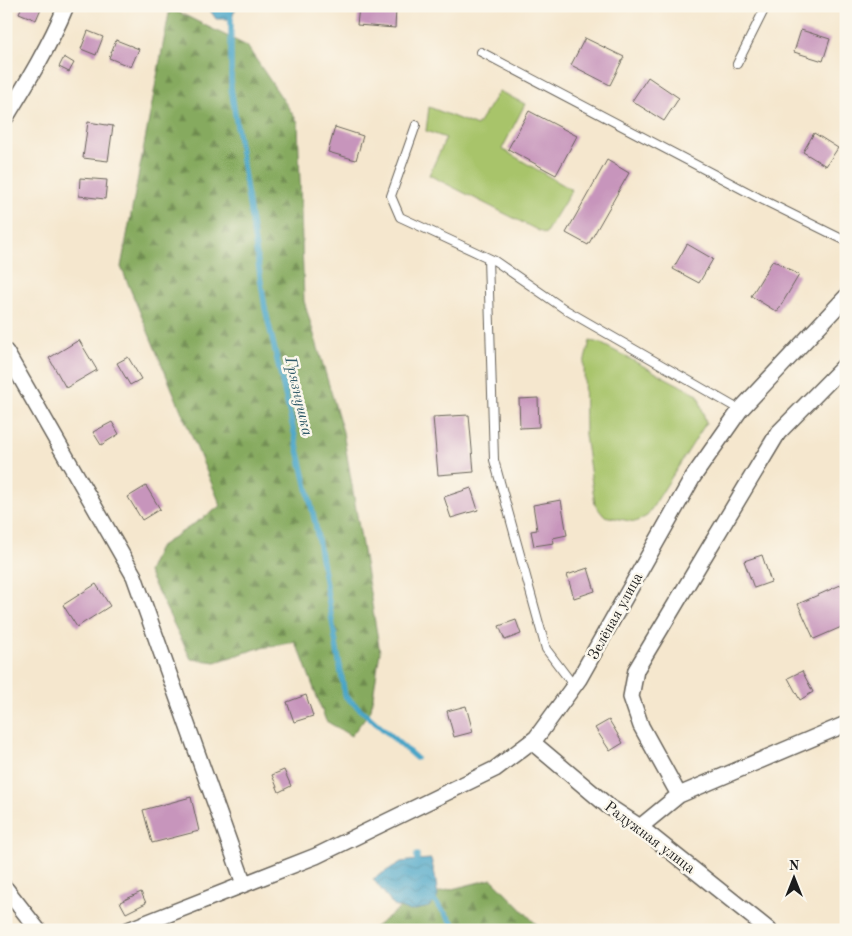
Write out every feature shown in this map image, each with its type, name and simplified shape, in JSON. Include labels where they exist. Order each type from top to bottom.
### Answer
[{"type":"street","points":[[6,117],[35,70],[60,23],[66,6]]},
{"type":"street","name":"Зелёная улица","points":[[128,930],[316,856],[495,769],[532,742],[579,679],[693,477],[740,410],[846,298]]},
{"type":"street","points":[[6,352],[134,576],[244,884]]},
{"type":"street","points":[[679,795],[641,726],[631,697],[636,670],[778,433],[846,364]]},
{"type":"street","points":[[640,827],[679,795],[846,724]]},
{"type":"street","name":"Радужная улица","points":[[532,742],[608,806],[640,827],[769,930]]},
{"type":"street","points":[[6,890],[38,930]]},
{"type":"lane","points":[[737,64],[766,6]]},
{"type":"lane","points":[[481,52],[759,198],[846,241]]},
{"type":"lane","points":[[416,125],[391,196],[400,217],[495,261],[566,310],[740,410]]},
{"type":"lane","points":[[488,258],[494,460],[546,649],[574,686]]},
{"type":"green space","points":[[170,8],[247,46],[298,122],[304,301],[343,432],[380,652],[371,710],[351,736],[326,721],[301,654],[294,642],[256,649],[216,662],[191,659],[148,572],[159,547],[221,506],[121,267]]},
{"type":"green space","points":[[499,91],[525,104],[502,149],[572,190],[545,234],[429,175],[446,138],[426,131],[429,107],[477,126]]},
{"type":"green space","points":[[590,341],[600,343],[698,395],[706,423],[647,516],[635,522],[604,516],[595,505],[585,435],[584,363]]},
{"type":"green space","points":[[492,879],[542,930],[371,930],[412,899]]},
{"type":"water","points":[[207,6],[237,6],[231,19],[216,19]]},
{"type":"water","points":[[431,859],[438,897],[429,907],[410,911],[394,906],[373,879],[401,862]]},
{"type":"building","points":[[22,6],[42,6],[36,20],[19,13]]},
{"type":"building","points":[[359,7],[396,9],[395,28],[357,25]]},
{"type":"building","points":[[801,30],[830,39],[823,61],[794,52]]},
{"type":"building","points":[[88,31],[103,37],[96,55],[81,49]]},
{"type":"building","points":[[585,38],[624,57],[610,85],[571,65]]},
{"type":"building","points":[[116,40],[139,49],[131,67],[109,58]]},
{"type":"building","points":[[64,57],[74,63],[69,72],[59,67]]},
{"type":"building","points":[[648,77],[679,98],[664,121],[632,101]]},
{"type":"building","points":[[529,111],[577,136],[556,175],[508,149]]},
{"type":"building","points":[[88,122],[113,126],[108,161],[83,158]]},
{"type":"building","points":[[335,127],[363,136],[356,160],[328,152]]},
{"type":"building","points":[[814,133],[838,148],[826,166],[803,152]]},
{"type":"building","points":[[607,160],[629,173],[588,245],[566,233]]},
{"type":"building","points":[[80,178],[107,180],[105,199],[79,196]]},
{"type":"building","points":[[687,244],[713,259],[699,283],[673,269]]},
{"type":"building","points":[[773,260],[799,275],[777,312],[751,296]]},
{"type":"building","points":[[79,340],[97,370],[66,388],[49,358]]},
{"type":"building","points":[[128,357],[141,379],[130,385],[117,363]]},
{"type":"building","points":[[538,398],[539,427],[520,428],[519,399]]},
{"type":"building","points":[[469,415],[474,472],[438,475],[433,417]]},
{"type":"building","points":[[112,422],[119,434],[101,445],[93,432]]},
{"type":"building","points":[[146,486],[160,509],[142,520],[128,497]]},
{"type":"building","points":[[471,488],[478,510],[451,518],[444,497]]},
{"type":"building","points":[[561,500],[567,535],[553,538],[554,543],[534,546],[531,531],[537,530],[533,505]]},
{"type":"building","points":[[762,555],[771,582],[754,588],[744,561]]},
{"type":"building","points":[[588,568],[595,591],[574,598],[567,575]]},
{"type":"building","points":[[845,583],[846,625],[814,639],[798,604]]},
{"type":"building","points":[[96,584],[110,606],[77,627],[63,605]]},
{"type":"building","points":[[516,620],[521,634],[505,640],[499,626]]},
{"type":"building","points":[[802,671],[813,692],[800,700],[788,678]]},
{"type":"building","points":[[306,695],[313,716],[294,722],[287,702]]},
{"type":"building","points":[[466,706],[473,732],[454,737],[447,711]]},
{"type":"building","points":[[609,720],[623,743],[610,751],[595,728]]},
{"type":"building","points":[[284,770],[291,786],[279,792],[272,775]]},
{"type":"building","points":[[191,797],[199,831],[152,843],[143,810]]},
{"type":"building","points":[[141,892],[146,903],[126,913],[120,902]]},
{"type":"waterway","name":"Грязнушка","points":[[228,6],[231,19],[231,88],[265,308],[315,522],[345,696],[416,758]]},
{"type":"waterway","name":"Грязнушка","points":[[417,855],[417,865]]},
{"type":"waterway","name":"Грязнушка","points":[[431,897],[459,930]]}]
